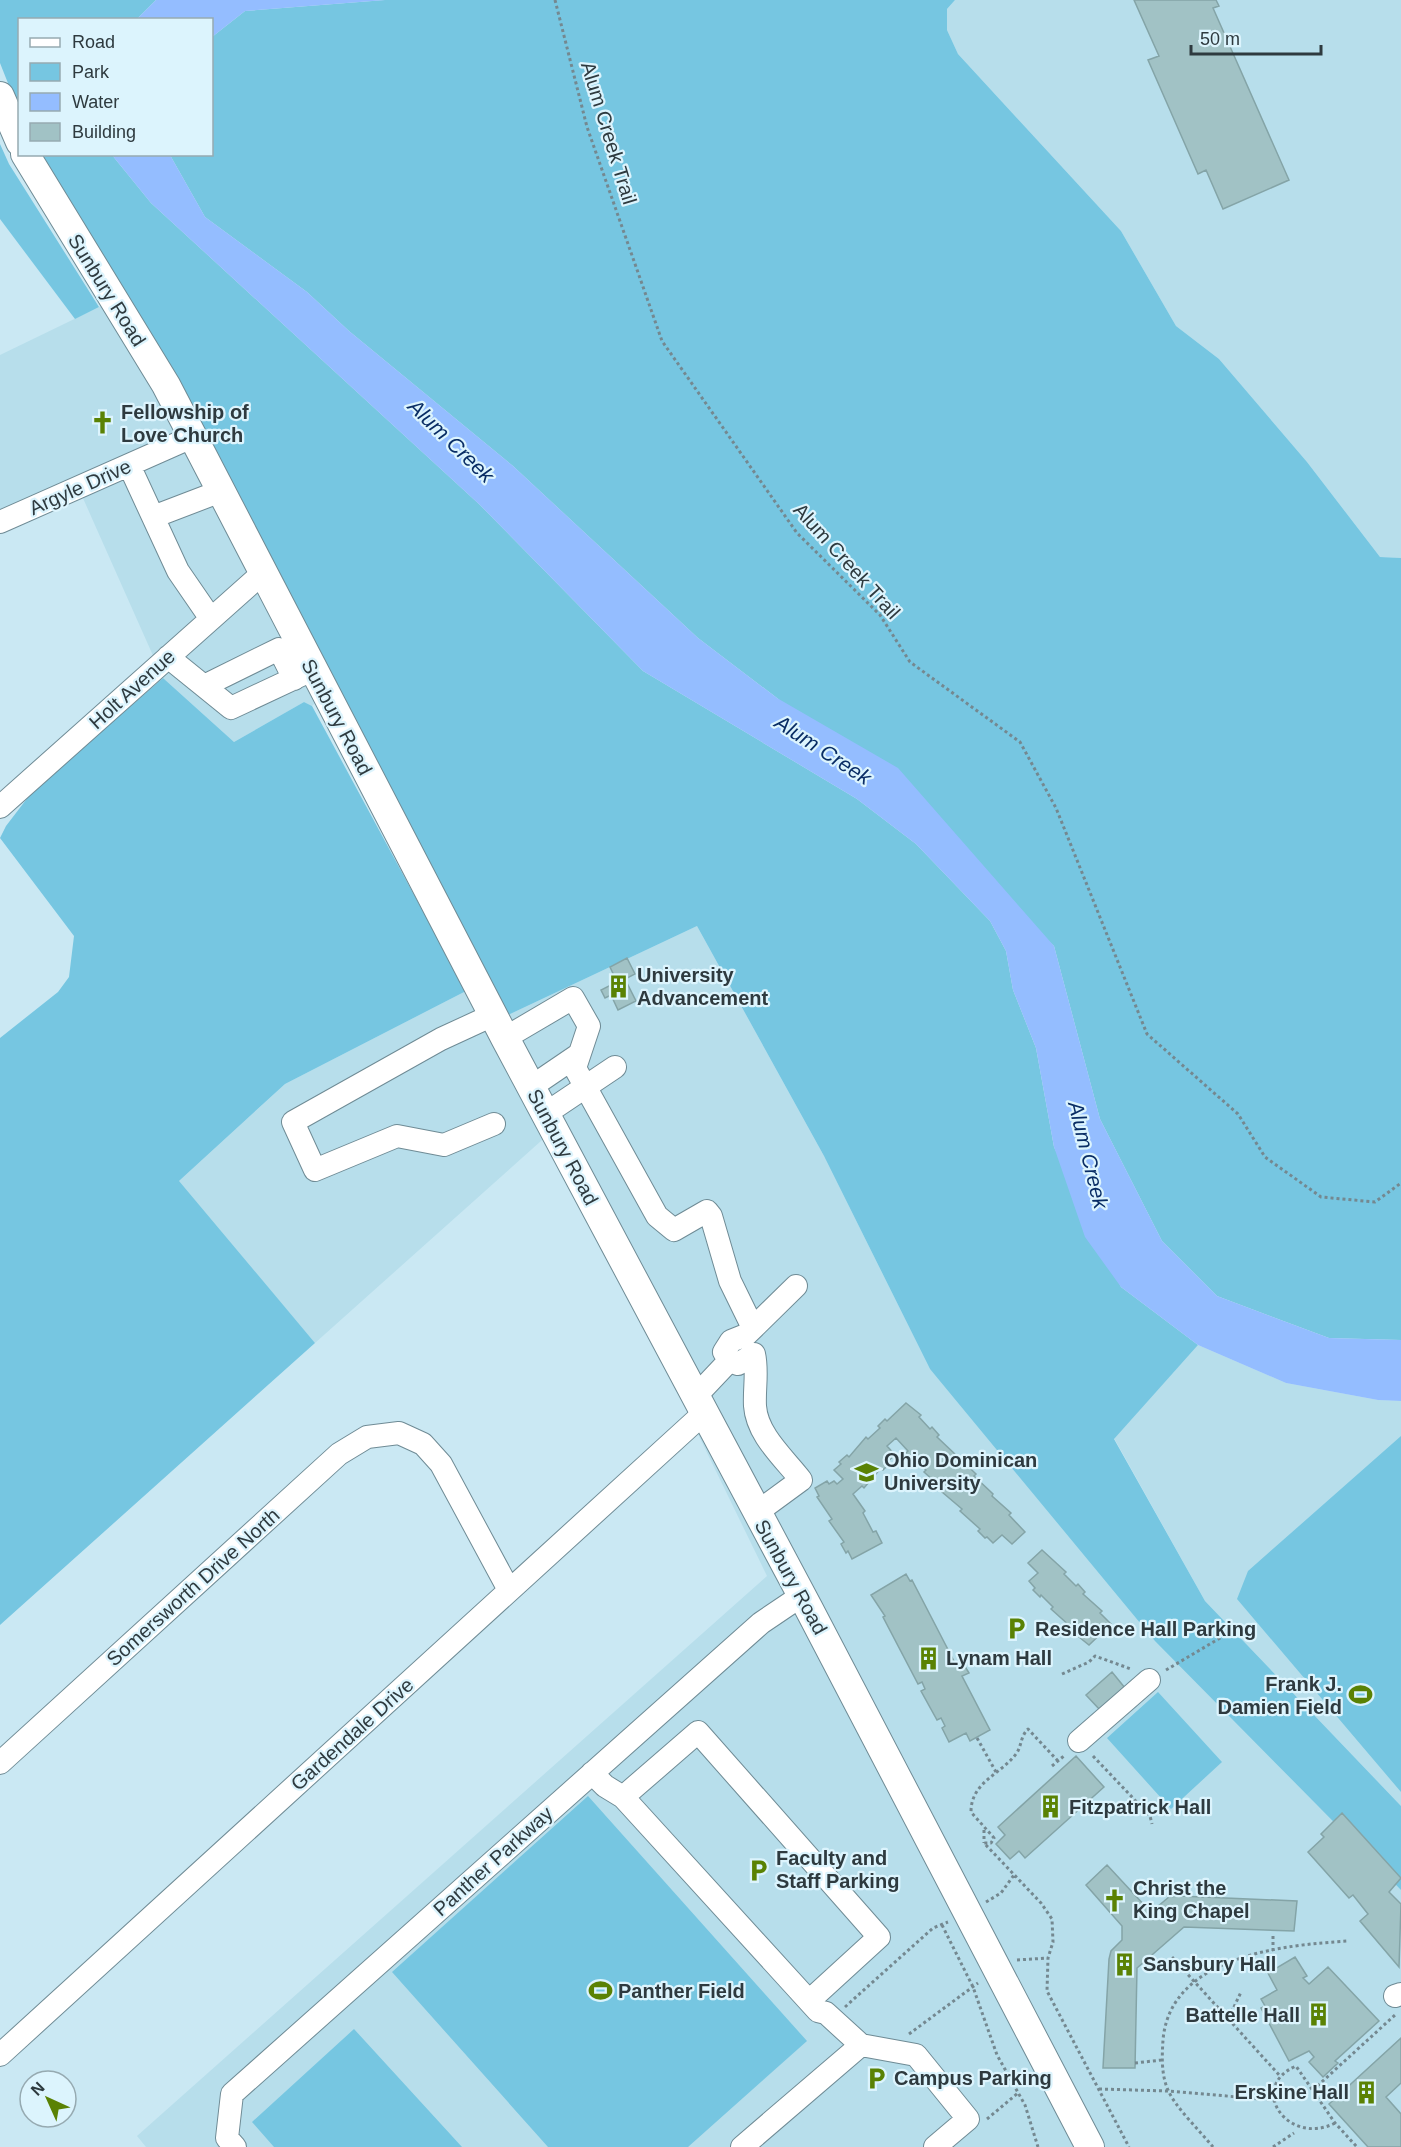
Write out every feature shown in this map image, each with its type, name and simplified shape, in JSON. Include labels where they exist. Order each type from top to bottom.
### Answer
[{"type":"main road","points":[[0,96],[18,137]]},
{"type":"main road","name":"Sunbury Road","points":[[26,156],[166,385],[265,571],[303,674],[546,1114],[1090,2147]]},
{"type":"street","name":"Argyle Drive","points":[[0,522],[192,437]]},
{"type":"street","points":[[129,465],[178,571],[211,619]]},
{"type":"street","points":[[153,517],[221,491]]},
{"type":"street","name":"Holt Avenue","points":[[0,807],[265,571]]},
{"type":"street","points":[[168,657],[231,708],[303,674],[279,649],[204,686]]},
{"type":"street","points":[[494,1124],[444,1145],[396,1136],[315,1170],[293,1122],[441,1039],[499,1027],[573,998],[589,1026],[588,1036],[578,1055],[575,1068],[657,1216],[669,1228],[682,1228],[707,1211],[711,1216],[730,1281],[751,1339],[757,1366],[754,1388],[756,1419],[776,1451],[801,1480],[756,1513]]},
{"type":"street","points":[[531,1086],[578,1055]]},
{"type":"street","points":[[546,1114],[615,1067]]},
{"type":"street","points":[[751,1339],[796,1286]]},
{"type":"street","name":"Gardendale Drive","points":[[0,2055],[510,1590],[699,1406],[729,1361],[724,1352],[731,1341],[751,1339]]},
{"type":"street","name":"Somersworth Drive North","points":[[0,1763],[339,1454],[367,1437],[399,1433],[423,1444],[441,1464],[510,1590]]},
{"type":"street","name":"Panther Parkway","points":[[235,2147],[227,2138],[232,2094],[761,1623],[801,1596]]},
{"type":"street","points":[[1079,1741],[1149,1680]]},
{"type":"street","points":[[623,1797],[698,1732],[879,1937],[822,2008],[819,2019],[854,2050],[916,2055],[968,2119],[935,2147]]},
{"type":"street","points":[[597,1769],[618,1780],[623,1797],[822,2008]]},
{"type":"street","points":[[742,2147],[854,2050]]},
{"type":"path","name":"Alum Creek Trail","points":[[555,0],[587,127],[662,341],[797,533],[880,615],[910,662],[1020,742],[1056,808],[1148,1034],[1238,1114],[1265,1157],[1321,1197],[1375,1202],[1401,1183]]},
{"type":"path","points":[[1149,1680],[1237,1628]]},
{"type":"path","points":[[1062,1674],[1089,1662],[1095,1656],[1131,1669],[1126,1673]]},
{"type":"path","points":[[984,1843],[991,1843],[993,1838],[971,1812],[971,1799],[977,1789],[1017,1753],[1020,1737],[1028,1729],[1058,1761]]},
{"type":"path","points":[[977,1737],[996,1772]]},
{"type":"path","points":[[1079,1741],[1150,1816],[1152,1824]]},
{"type":"path","points":[[984,1828],[984,1843],[1041,1903],[1052,1919],[1053,1942],[1048,1958],[1047,1991],[1129,2147]]},
{"type":"path","points":[[822,2008],[908,1950],[933,1928],[968,1913],[1001,1893],[1014,1875]]},
{"type":"path","points":[[942,1925],[973,1987],[997,2055],[1030,2117],[1030,2126],[1038,2147]]},
{"type":"path","points":[[1273,1934],[1273,1951]]},
{"type":"path","points":[[1213,2147],[1168,2091],[1162,2060],[1164,2031],[1172,2009],[1194,1981],[1217,1965],[1273,1951],[1348,1941]]},
{"type":"path","points":[[1172,1957],[1281,2077]]},
{"type":"path","points":[[901,2041],[973,1987]]},
{"type":"path","points":[[1226,2016],[1241,1992]]},
{"type":"path","points":[[1313,2090],[1399,2000]]},
{"type":"path","points":[[1135,2063],[1162,2060]]},
{"type":"path","points":[[1303,2136],[1294,2132],[1277,2117],[1273,2100],[1281,2077],[1296,2066],[1335,2123],[1357,2147]]},
{"type":"path","points":[[1099,2089],[1168,2091],[1273,2100]]},
{"type":"path","points":[[1317,2134],[1335,2123]]},
{"type":"path","points":[[1273,2147],[1294,2132]]},
{"type":"shaded area","points":[[955,0],[1401,0],[1401,558],[1380,557],[1307,462],[1219,359],[1176,326],[1121,231],[958,54],[947,30],[947,9]]},
{"type":"shaded area","points":[[126,294],[336,684],[312,706],[304,702],[234,742],[163,678],[78,487],[0,519],[0,355]]},
{"type":"shaded area","name":"Ohio Dominican University","points":[[697,926],[824,1156],[930,1369],[1336,1823],[1401,1890],[1401,2147],[146,2147],[137,2136],[767,1576],[551,1132],[315,1343],[178,1182],[285,1084],[466,991],[506,1016]]},
{"type":"shaded area","points":[[1198,1345],[1286,1383],[1378,1400],[1401,1401],[1401,1806],[1205,1601],[1114,1438]]},
{"type":"green space","points":[[0,0],[156,0],[138,18],[18,18],[18,108],[0,63]]},
{"type":"green space","points":[[385,0],[955,0],[947,9],[947,30],[958,54],[1121,231],[1176,326],[1219,359],[1307,462],[1380,557],[1401,558],[1401,1340],[1329,1338],[1217,1296],[1162,1241],[1100,1119],[1054,946],[777,698],[698,638],[513,466],[349,331],[307,292],[205,217],[171,156],[213,156],[213,36],[245,11]]},
{"type":"green space","points":[[0,144],[9,164],[99,307],[75,319],[0,219]]},
{"type":"green space","points":[[42,156],[113,156],[151,203],[480,505],[643,671],[857,799],[916,844],[990,921],[1006,951],[1013,990],[1036,1048],[1054,1147],[1121,1287],[1198,1345],[1114,1439],[1205,1601],[1401,1806],[1401,1890],[1155,1641],[930,1369],[824,1156],[697,926],[506,1016]]},
{"type":"green space","points":[[163,678],[234,742],[304,702],[312,706],[466,991],[285,1084],[179,1181],[315,1343],[0,1625],[0,1038],[58,992],[69,977],[74,936],[0,838],[6,826],[32,792]]},
{"type":"green space","name":"Frank J. Damien Field","points":[[1401,1436],[1401,1792],[1237,1599],[1248,1571]]},
{"type":"green space","points":[[1158,1692],[1222,1762],[1171,1809],[1107,1738]]},
{"type":"green space","points":[[588,1796],[807,2041],[688,2147],[548,2147],[392,1972]]},
{"type":"green space","points":[[354,2029],[462,2147],[274,2147],[252,2122]]},
{"type":"water","points":[[156,0],[385,0],[245,11],[213,36],[213,18],[138,18]]},
{"type":"water","name":"Alum Creek","points":[[113,156],[171,156],[205,217],[307,292],[349,331],[513,466],[698,638],[777,698],[898,768],[1054,946],[1100,1119],[1162,1241],[1217,1296],[1329,1338],[1401,1340],[1401,1401],[1378,1400],[1286,1383],[1198,1345],[1121,1287],[1085,1237],[1054,1147],[1036,1048],[1013,990],[1006,951],[990,921],[916,844],[857,799],[643,671],[480,505],[151,203]]},
{"type":"building","points":[[1134,0],[1216,0],[1219,6],[1213,8],[1289,180],[1223,209],[1206,170],[1198,174],[1148,60],[1159,56]]},
{"type":"building","name":"University Advancement","points":[[627,958],[635,974],[625,979],[636,1001],[618,1010],[611,995],[605,998],[601,990],[617,982],[610,967]]},
{"type":"building","points":[[906,1403],[921,1415],[919,1417],[939,1435],[937,1437],[976,1474],[974,1476],[1011,1513],[1009,1515],[1025,1532],[1012,1544],[1002,1535],[993,1543],[987,1537],[985,1538],[978,1531],[980,1529],[960,1511],[962,1509],[924,1472],[926,1470],[906,1453],[908,1451],[896,1438],[887,1446],[895,1455],[888,1461],[890,1463],[883,1470],[881,1468],[864,1488],[862,1486],[853,1494],[865,1511],[863,1513],[873,1532],[876,1531],[882,1543],[852,1559],[848,1551],[846,1553],[841,1544],[844,1542],[829,1521],[832,1519],[817,1497],[819,1496],[815,1488],[827,1481],[829,1484],[834,1481],[837,1484],[843,1479],[834,1470],[841,1464],[839,1462],[847,1455],[849,1457],[866,1437],[868,1439],[880,1428],[878,1426],[885,1419],[887,1421]]},
{"type":"building","points":[[1042,1550],[1066,1572],[1064,1574],[1076,1586],[1078,1584],[1085,1592],[1083,1594],[1102,1611],[1100,1613],[1111,1624],[1089,1645],[1069,1629],[1071,1627],[1051,1609],[1053,1607],[1033,1590],[1035,1588],[1029,1581],[1038,1573],[1028,1563]]},
{"type":"building","name":"Lynam Hall","points":[[906,1574],[910,1581],[912,1580],[955,1663],[961,1660],[969,1673],[962,1676],[990,1730],[970,1741],[966,1733],[949,1742],[942,1728],[945,1726],[941,1718],[937,1720],[921,1691],[925,1689],[922,1682],[918,1684],[883,1617],[885,1616],[871,1595]]},
{"type":"building","points":[[1112,1672],[1125,1688],[1100,1710],[1086,1695]]},
{"type":"building","name":"Fitzpatrick Hall","points":[[1076,1756],[1104,1787],[1025,1858],[1019,1851],[1010,1859],[996,1844],[1005,1835],[998,1827]]},
{"type":"building","points":[[1342,1813],[1401,1878],[1389,1892],[1401,1904],[1399,1967],[1360,1921],[1368,1914],[1353,1895],[1349,1898],[1308,1852],[1324,1837],[1321,1834]]},
{"type":"building","name":"Sansbury Hall","points":[[1107,1865],[1146,1907],[1157,1907],[1169,1897],[1179,1896],[1297,1901],[1294,1931],[1184,1927],[1137,1968],[1135,2068],[1103,2068],[1109,1959],[1111,1951],[1122,1940],[1122,1926],[1086,1885]]},
{"type":"building","name":"Battelle Hall","points":[[1295,1957],[1307,1976],[1303,1978],[1309,1984],[1328,1967],[1379,2021],[1335,2061],[1338,2063],[1323,2077],[1309,2062],[1314,2057],[1309,2051],[1289,2061],[1261,2008],[1265,2006],[1261,1999],[1277,1990],[1268,1973]]},
{"type":"building","name":"Erskine Hall","points":[[1401,2038],[1401,2083],[1386,2097],[1401,2114],[1401,2147],[1368,2147],[1329,2104]]},
{"type":"place","name":"Fellowship of Love Church","points":[[103,423]]},
{"type":"place","name":"University Advancement","points":[[619,986]]},
{"type":"place","name":"Ohio Dominican University","points":[[866,1472]]},
{"type":"place","name":"Residence Hall Parking","points":[[1017,1629]]},
{"type":"place","name":"Lynam Hall","points":[[928,1658]]},
{"type":"place","name":"Frank J. Damien Field","points":[[1360,1695]]},
{"type":"place","name":"Fitzpatrick Hall","points":[[1051,1807]]},
{"type":"place","name":"Faculty and Staff Parking","points":[[758,1870]]},
{"type":"place","name":"Christ the King Chapel","points":[[1115,1900]]},
{"type":"place","name":"Sansbury Hall","points":[[1125,1964]]},
{"type":"place","name":"Panther Field","points":[[600,1991]]},
{"type":"place","name":"Battelle Hall","points":[[1318,2015]]},
{"type":"place","name":"Campus Parking","points":[[876,2078]]},
{"type":"place","name":"Erskine Hall","points":[[1367,2092]]}]
